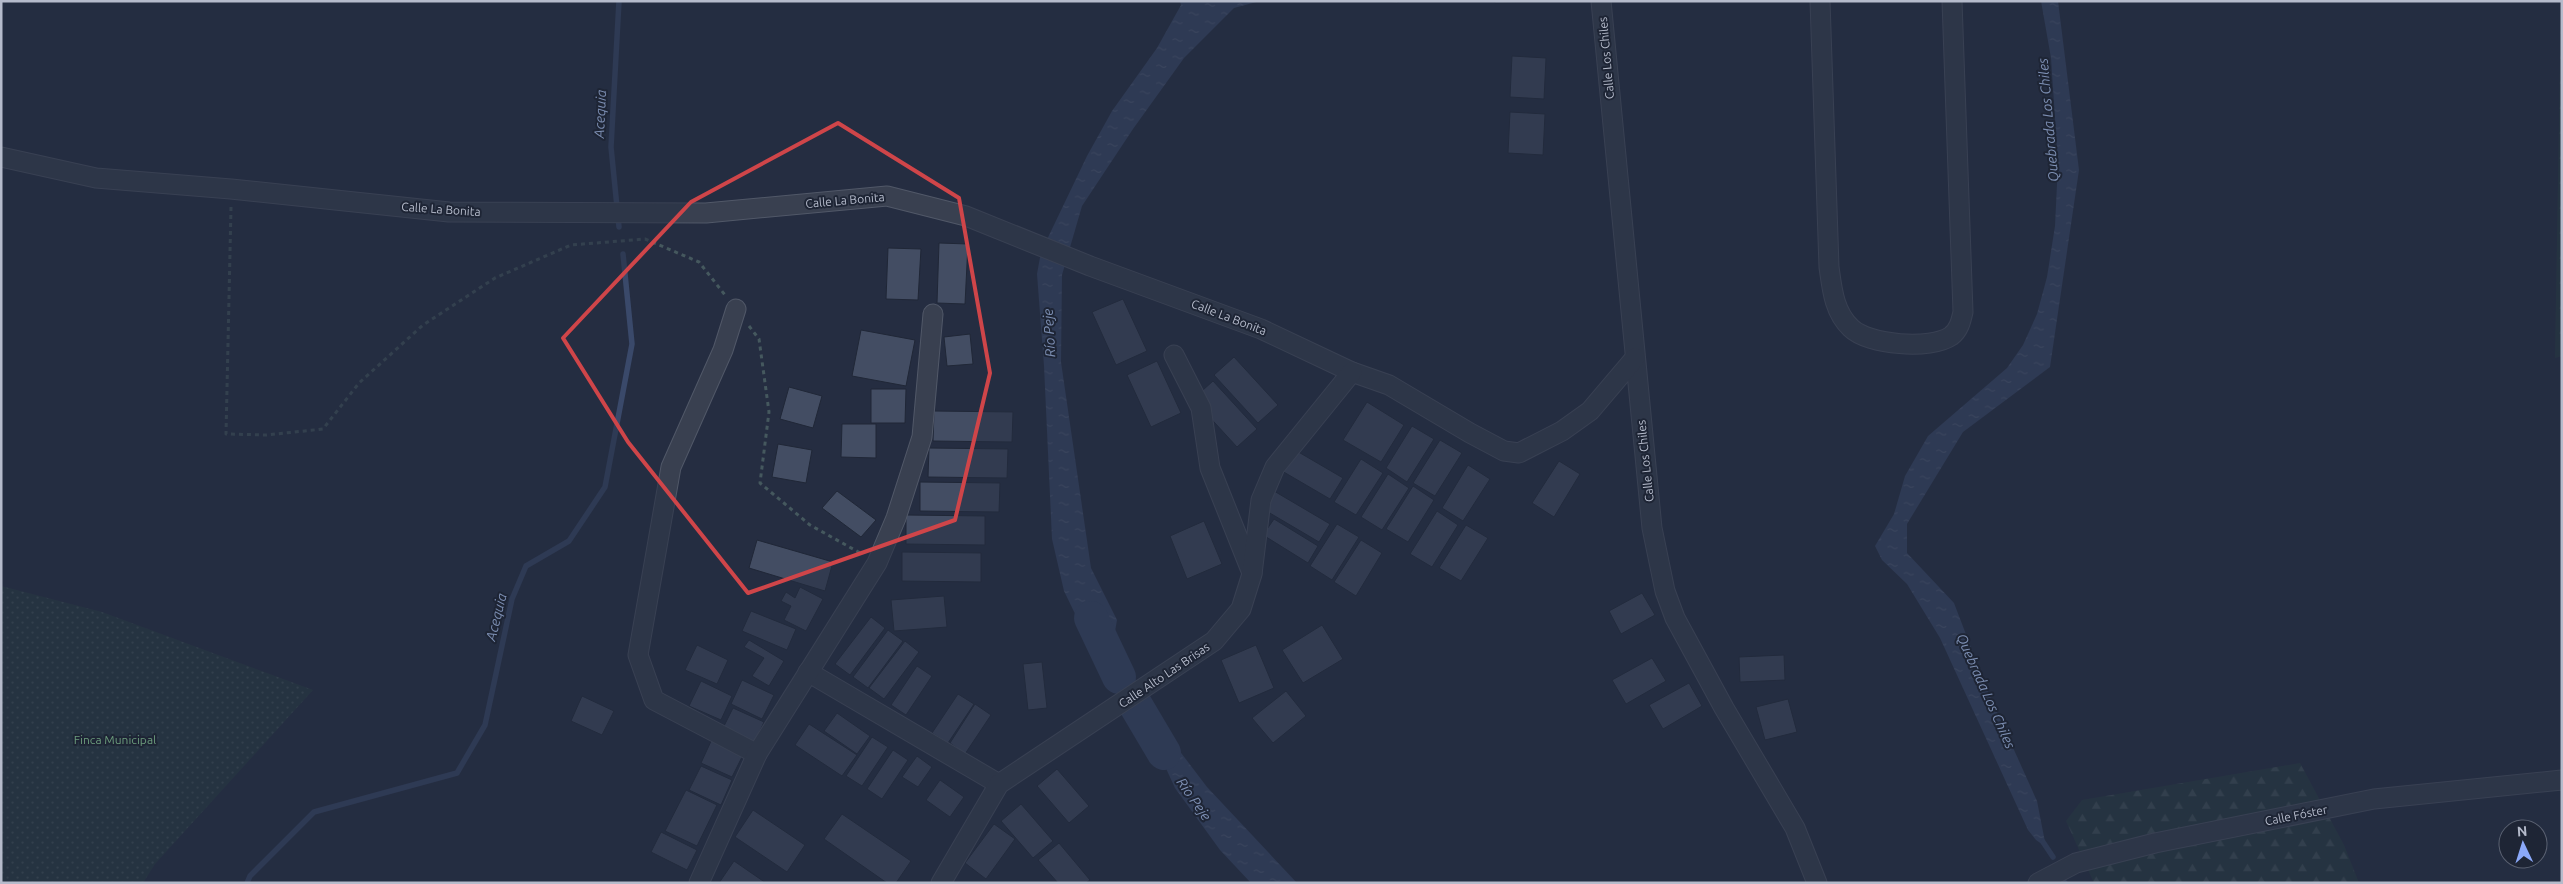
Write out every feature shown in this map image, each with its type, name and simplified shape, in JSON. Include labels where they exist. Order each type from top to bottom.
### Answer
[{"type":"street","name":"Calle Los Chiles","points":[[1601,1],[1652,528],[1665,591],[1688,644],[1795,828],[1816,883]]},
{"type":"street","points":[[1820,1],[1830,267],[1833,293],[1839,312],[1851,329],[1866,337],[1902,343],[1929,343],[1951,336],[1960,325],[1963,312],[1952,1]]},
{"type":"street","name":"Calle La Bonita","points":[[1,157],[96,178],[231,189],[449,212],[706,213],[888,196],[966,216],[1090,266],[1261,329],[1352,372],[1389,385],[1504,451],[1519,453],[1562,431],[1590,411],[1635,358]]},
{"type":"street","points":[[736,309],[723,350],[671,467],[638,655],[654,700],[756,754]]},
{"type":"street","points":[[699,883],[756,754],[877,563],[896,518],[922,437],[933,314]]},
{"type":"street","points":[[1174,355],[1201,408],[1210,468],[1227,505],[1252,574]]},
{"type":"street","name":"Calle Alto Las Brisas","points":[[941,883],[999,784],[1214,641],[1241,609],[1252,574],[1261,500],[1275,467],[1352,372]]},
{"type":"street","points":[[808,672],[999,784]]},
{"type":"street","name":"Calle Fóster","points":[[2038,883],[2076,864],[2155,842],[2374,799],[2562,780]]},
{"type":"path","points":[[231,189],[226,434],[266,436],[323,429],[359,383],[423,325],[495,278],[571,245],[645,239],[699,262],[759,339],[770,412],[760,483],[810,525],[877,563]]},
{"type":"highlighted area","points":[[838,123],[959,198],[990,373],[955,520],[748,593],[628,442],[563,338],[691,202]]},
{"type":"green space","points":[[2561,1],[2562,356],[2555,358]]},
{"type":"green space","name":"Finca Municipal","points":[[1,586],[102,612],[313,690],[155,864],[143,883],[1,883]]},
{"type":"green space","points":[[2300,763],[2344,845],[2359,883],[2094,883],[2066,821],[2082,800]]},
{"type":"water","points":[[1180,1],[1260,1],[1234,8],[1184,58],[1133,129],[1082,206],[1062,275],[1061,362],[1091,568],[1117,620],[1110,660],[1095,655],[1064,591],[1052,539],[1044,366],[1037,274],[1041,252],[1087,156],[1112,111],[1157,48],[1181,5]]},
{"type":"water","points":[[2041,1],[2058,1],[2079,170],[2050,367],[1963,432],[1907,524],[1907,553],[1954,603],[1988,692],[2037,801],[2046,847],[2036,840],[2028,830],[1940,638],[1907,584],[1882,560],[1875,546],[1894,514],[1905,476],[1928,436],[2007,368],[2023,345],[2037,314],[2047,277],[2055,226],[2058,163],[2051,58]]},
{"type":"water","points":[[1141,714],[1169,737],[1207,787],[1297,883],[1251,883],[1220,850],[1175,788]]},
{"type":"building","points":[[1364,1],[1398,1],[1398,3]]},
{"type":"building","points":[[1495,1],[1548,1],[1548,2],[1495,3]]},
{"type":"building","points":[[1512,56],[1546,58],[1544,99],[1510,97]]},
{"type":"building","points":[[1510,112],[1545,114],[1543,155],[1508,153]]},
{"type":"building","points":[[939,243],[968,244],[965,304],[937,303]]},
{"type":"building","points":[[888,248],[921,249],[918,300],[886,299]]},
{"type":"building","points":[[1123,299],[1147,351],[1116,365],[1092,312]]},
{"type":"building","points":[[861,330],[915,340],[906,386],[852,376]]},
{"type":"building","points":[[970,334],[973,364],[947,366],[944,337]]},
{"type":"building","points":[[1234,357],[1278,405],[1258,423],[1214,375]]},
{"type":"building","points":[[1157,361],[1181,413],[1151,427],[1127,375]]},
{"type":"building","points":[[1213,381],[1257,429],[1237,447],[1193,399]]},
{"type":"building","points":[[789,387],[822,396],[813,428],[780,419]]},
{"type":"building","points":[[871,389],[906,389],[905,423],[871,423]]},
{"type":"building","points":[[1367,402],[1404,425],[1381,462],[1343,440]]},
{"type":"building","points":[[934,411],[1013,412],[1012,442],[933,441]]},
{"type":"building","points":[[842,424],[876,424],[876,458],[841,457]]},
{"type":"building","points":[[1412,426],[1434,439],[1407,482],[1386,468]]},
{"type":"building","points":[[1440,440],[1462,453],[1435,496],[1413,483]]},
{"type":"building","points":[[778,444],[812,450],[806,483],[772,477]]},
{"type":"building","points":[[929,448],[1008,449],[1007,478],[928,477]]},
{"type":"building","points":[[1295,450],[1343,478],[1330,499],[1282,471]]},
{"type":"building","points":[[1361,459],[1383,473],[1356,515],[1334,502]]},
{"type":"building","points":[[1559,461],[1580,474],[1554,517],[1532,503]]},
{"type":"building","points":[[1468,465],[1490,479],[1463,521],[1442,508]]},
{"type":"building","points":[[1388,474],[1409,488],[1382,530],[1361,517]]},
{"type":"building","points":[[920,482],[1000,483],[999,512],[920,511]]},
{"type":"building","points":[[1413,486],[1434,500],[1408,542],[1386,529]]},
{"type":"building","points":[[837,491],[876,520],[861,537],[822,508]]},
{"type":"building","points":[[1274,491],[1330,524],[1319,542],[1263,509]]},
{"type":"building","points":[[1437,511],[1458,525],[1432,567],[1410,554]]},
{"type":"building","points":[[906,515],[985,516],[985,545],[906,544]]},
{"type":"building","points":[[1274,519],[1318,546],[1308,563],[1263,535]]},
{"type":"building","points":[[1204,521],[1222,564],[1187,579],[1170,536]]},
{"type":"building","points":[[1337,524],[1359,537],[1332,580],[1310,566]]},
{"type":"building","points":[[1466,525],[1488,538],[1461,581],[1439,568]]},
{"type":"building","points":[[757,540],[833,562],[825,591],[749,568]]},
{"type":"building","points":[[1361,540],[1382,553],[1356,596],[1334,582]]},
{"type":"building","points":[[902,552],[981,553],[981,582],[902,581]]},
{"type":"building","points":[[800,587],[823,599],[806,631],[784,620],[791,606],[781,601],[786,592],[795,598]]},
{"type":"building","points":[[1642,593],[1655,615],[1621,634],[1609,611]]},
{"type":"building","points":[[944,596],[947,627],[894,631],[891,600]]},
{"type":"building","points":[[751,611],[796,629],[787,650],[742,631]]},
{"type":"building","points":[[871,617],[885,628],[850,675],[835,664]]},
{"type":"building","points":[[1322,625],[1343,659],[1303,683],[1282,650]]},
{"type":"building","points":[[888,630],[903,641],[868,688],[853,677]]},
{"type":"building","points":[[749,640],[784,661],[769,686],[752,676],[764,658],[744,647]]},
{"type":"building","points":[[905,641],[919,652],[884,699],[869,688]]},
{"type":"building","points":[[697,645],[728,660],[717,684],[685,670]]},
{"type":"building","points":[[1256,645],[1274,688],[1239,703],[1221,660]]},
{"type":"building","points":[[1784,655],[1785,680],[1740,682],[1739,657]]},
{"type":"building","points":[[1652,658],[1666,681],[1626,704],[1612,680]]},
{"type":"building","points":[[1042,662],[1047,708],[1028,710],[1023,664]]},
{"type":"building","points":[[917,666],[932,676],[906,715],[891,705]]},
{"type":"building","points":[[742,680],[774,695],[762,719],[731,704]]},
{"type":"building","points":[[701,681],[732,696],[721,720],[689,706]]},
{"type":"building","points":[[1689,683],[1702,706],[1663,729],[1649,705]]},
{"type":"building","points":[[1286,691],[1306,716],[1273,743],[1252,718]]},
{"type":"building","points":[[958,694],[974,704],[948,743],[932,733]]},
{"type":"building","points":[[582,696],[614,711],[602,735],[571,721]]},
{"type":"building","points":[[1788,699],[1797,732],[1765,740],[1756,707]]},
{"type":"building","points":[[975,704],[991,715],[965,754],[950,743]]},
{"type":"building","points":[[733,708],[764,722],[753,746],[721,732]]},
{"type":"building","points":[[837,713],[870,736],[857,754],[824,731]]},
{"type":"building","points":[[809,724],[857,755],[842,776],[795,745]]},
{"type":"building","points":[[872,737],[888,747],[862,786],[846,776]]},
{"type":"building","points":[[712,739],[744,753],[732,777],[701,763]]},
{"type":"building","points":[[893,750],[908,760],[882,799],[867,789]]},
{"type":"building","points":[[917,756],[932,767],[918,787],[902,777]]},
{"type":"building","points":[[701,766],[732,780],[721,805],[689,790]]},
{"type":"building","points":[[1057,769],[1089,806],[1069,823],[1037,786]]},
{"type":"building","points":[[940,780],[964,797],[950,817],[926,800]]},
{"type":"building","points":[[686,790],[717,805],[697,846],[665,831]]},
{"type":"building","points":[[1021,804],[1053,841],[1033,858],[1001,821]]},
{"type":"building","points":[[753,810],[805,845],[787,872],[735,837]]},
{"type":"building","points":[[842,814],[911,861],[896,883],[887,883],[824,839]]},
{"type":"building","points":[[994,824],[1015,839],[986,879],[965,863]]},
{"type":"building","points":[[661,832],[697,850],[687,870],[651,852]]},
{"type":"building","points":[[1059,843],[1090,880],[1086,883],[1058,883],[1038,860]]},
{"type":"building","points":[[734,861],[766,883],[719,883]]},
{"type":"waterway","name":"Acequia","points":[[619,1],[611,147],[619,227]]},
{"type":"waterway","name":"Acequia","points":[[247,883],[250,876],[314,812],[457,773],[485,725],[512,599],[526,566],[569,541],[605,487],[632,344],[623,254]]},
{"type":"waterway","name":"Río Peje","points":[[1091,618],[1119,677]]},
{"type":"waterway","name":"Río Peje","points":[[1135,704],[1164,753]]},
{"type":"waterway","name":"Quebrada Los Chiles","points":[[2043,842],[2053,857]]}]
